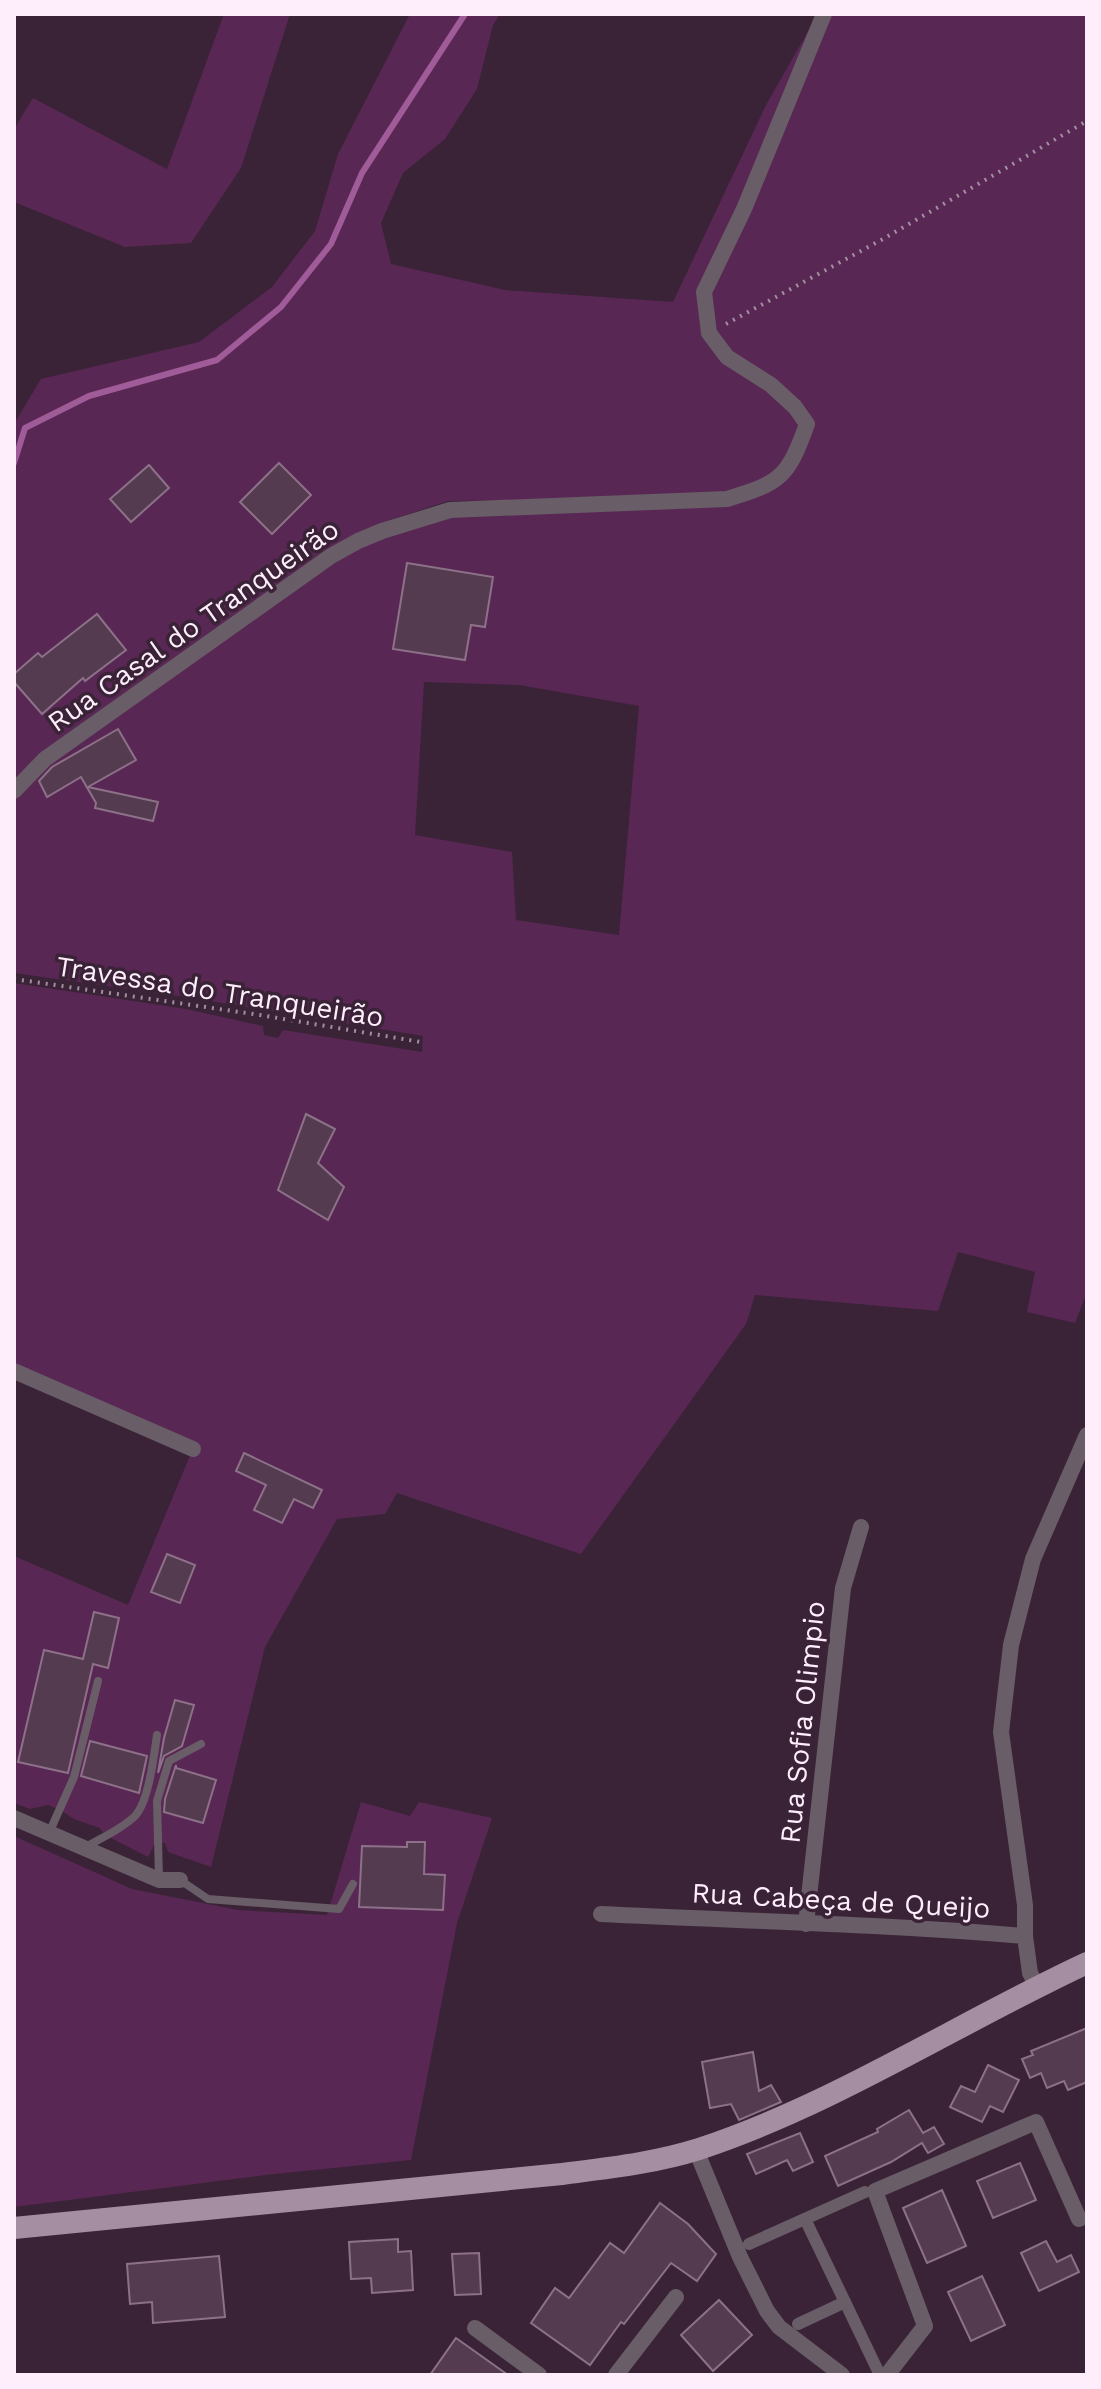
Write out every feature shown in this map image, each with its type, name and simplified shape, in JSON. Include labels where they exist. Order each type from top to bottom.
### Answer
[{"type":"main road","points":[[14,2228],[562,2174],[696,2150],[827,2095],[1087,1963]]},
{"type":"street","points":[[709,333],[704,292],[744,209],[824,14]]},
{"type":"street","name":"Rua Casal do Tranqueirão","points":[[14,791],[45,759],[331,556],[358,541],[450,510],[727,499],[762,489],[780,478],[794,459],[807,424],[795,407],[771,385],[727,357],[709,333]]},
{"type":"street","points":[[14,1371],[193,1449]]},
{"type":"street","points":[[1025,1936],[1025,1905],[1001,1732],[1011,1645],[1033,1559],[1087,1435]]},
{"type":"street","name":"Rua Sofia Olimpio","points":[[806,1924],[843,1588],[861,1527]]},
{"type":"street","points":[[14,1818],[159,1880],[180,1880]]},
{"type":"street","name":"Rua Cabeça de Queijo","points":[[601,1914],[892,1925],[1025,1936],[1030,1973],[1037,1986]]},
{"type":"street","points":[[805,2219],[883,2373],[925,2326],[875,2191],[1036,2122],[1079,2219]]},
{"type":"street","points":[[696,2150],[740,2257],[767,2311],[779,2327],[842,2375]]},
{"type":"street","points":[[749,2244],[865,2192]]},
{"type":"street","points":[[616,2375],[676,2297]]},
{"type":"street","points":[[798,2324],[845,2302]]},
{"type":"street","points":[[475,2328],[533,2373]]},
{"type":"lane","points":[[49,1833],[74,1777],[98,1681]]},
{"type":"lane","points":[[85,1848],[134,1817],[140,1809],[157,1735]]},
{"type":"lane","points":[[159,1880],[157,1801],[169,1761],[201,1744]]},
{"type":"lane","points":[[180,1880],[208,1899],[339,1909],[353,1884]]},
{"type":"path","points":[[709,333],[883,239],[1087,121]]},
{"type":"path","name":"Travessa do Tranqueirão","points":[[14,979],[421,1042]]},
{"type":"shaded area","points":[[224,14],[290,14],[241,168],[191,243],[125,247],[14,202],[14,129],[33,98],[167,169]]},
{"type":"shaded area","points":[[410,14],[500,14],[493,25],[477,89],[445,139],[403,173],[381,223],[391,264],[505,290],[673,302],[766,105],[814,21],[703,292],[707,334],[769,387],[804,424],[792,459],[744,491],[592,499],[448,501],[378,524],[254,601],[70,732],[14,781],[14,424],[41,379],[199,342],[272,287],[315,231],[338,154]],"holes":[[[279,464],[311,495],[272,534],[241,503]]]},
{"type":"shaded area","points":[[824,14],[1087,14],[1087,1292],[1075,1323],[1027,1312],[1035,1272],[958,1252],[938,1311],[755,1295],[746,1324],[581,1554],[397,1493],[385,1514],[337,1519],[265,1647],[211,1867],[168,1852],[165,1843],[155,1843],[148,1857],[105,1835],[100,1828],[48,1805],[30,1809],[14,1803],[14,1556],[128,1605],[191,1453],[14,1367],[14,983],[186,1009],[263,1026],[264,1035],[278,1038],[283,1030],[422,1052],[423,1036],[186,997],[14,973],[14,799],[35,775],[365,541],[450,510],[762,492],[810,423],[729,355],[712,331],[706,293]],"holes":[[[424,682],[519,685],[639,706],[619,935],[516,920],[512,852],[415,835]]]},
{"type":"shaded area","points":[[361,1802],[410,1816],[419,1802],[492,1818],[457,1923],[411,2160],[14,2207],[14,1836],[132,1889],[238,1910],[327,1915]]},
{"type":"building","points":[[279,463],[311,495],[272,534],[240,502]]},
{"type":"building","points":[[149,465],[169,488],[131,522],[110,499]]},
{"type":"building","points":[[407,563],[493,577],[485,627],[471,625],[465,660],[393,649]]},
{"type":"building","points":[[97,614],[126,650],[85,681],[83,678],[42,714],[14,682],[14,674],[38,653],[42,657]]},
{"type":"building","points":[[118,729],[136,760],[88,787],[158,802],[153,821],[95,808],[96,803],[81,777],[47,797],[39,781],[52,767]]},
{"type":"building","points":[[306,1114],[335,1129],[318,1163],[344,1187],[328,1220],[278,1190]]},
{"type":"building","points":[[244,1453],[322,1490],[313,1508],[294,1499],[282,1523],[254,1510],[266,1485],[236,1471]]},
{"type":"building","points":[[167,1554],[195,1565],[180,1603],[151,1592]]},
{"type":"building","points":[[94,1612],[119,1618],[108,1668],[93,1664],[68,1773],[18,1762],[44,1650],[83,1659]]},
{"type":"building","points":[[175,1700],[194,1705],[182,1746],[164,1756],[158,1773],[164,1738]]},
{"type":"building","points":[[90,1741],[147,1756],[139,1793],[81,1776]]},
{"type":"building","points":[[176,1765],[176,1768],[216,1780],[203,1823],[164,1812]]},
{"type":"building","points":[[407,1842],[425,1842],[424,1874],[445,1875],[443,1910],[359,1907],[362,1846],[407,1847]]},
{"type":"building","points":[[1087,2028],[1087,2082],[1068,2090],[1064,2081],[1047,2088],[1041,2073],[1030,2078],[1022,2059],[1033,2055],[1031,2051]]},
{"type":"building","points":[[753,2052],[759,2091],[771,2085],[781,2102],[739,2120],[731,2104],[710,2108],[702,2062]]},
{"type":"building","points":[[988,2065],[1019,2080],[1003,2112],[990,2106],[982,2122],[950,2107],[961,2086],[975,2092]]},
{"type":"building","points":[[909,2110],[923,2133],[934,2127],[944,2144],[928,2153],[922,2143],[891,2162],[838,2186],[825,2156],[878,2132],[877,2129]]},
{"type":"building","points":[[800,2133],[813,2162],[793,2171],[787,2160],[756,2174],[747,2154]]},
{"type":"building","points":[[1020,2163],[1036,2200],[993,2218],[977,2181]]},
{"type":"building","points":[[942,2190],[966,2246],[927,2263],[903,2208]]},
{"type":"building","points":[[660,2203],[688,2224],[716,2254],[697,2281],[671,2263],[624,2324],[621,2322],[590,2365],[531,2323],[555,2288],[569,2298],[610,2243],[624,2253]]},
{"type":"building","points":[[398,2239],[398,2252],[411,2251],[413,2290],[372,2293],[371,2278],[351,2279],[349,2242]]},
{"type":"building","points":[[1046,2241],[1057,2262],[1071,2255],[1079,2272],[1039,2291],[1021,2253]]},
{"type":"building","points":[[479,2253],[481,2294],[455,2295],[452,2254]]},
{"type":"building","points":[[219,2256],[225,2317],[153,2323],[152,2302],[130,2304],[127,2264]]},
{"type":"building","points":[[982,2276],[1005,2325],[971,2341],[948,2292]]},
{"type":"building","points":[[719,2300],[752,2335],[713,2371],[681,2335]]},
{"type":"building","points":[[456,2338],[508,2375],[430,2375]]},
{"type":"waterway","points":[[14,463],[25,428],[89,396],[217,360],[281,307],[331,244],[362,173],[465,14]]}]
